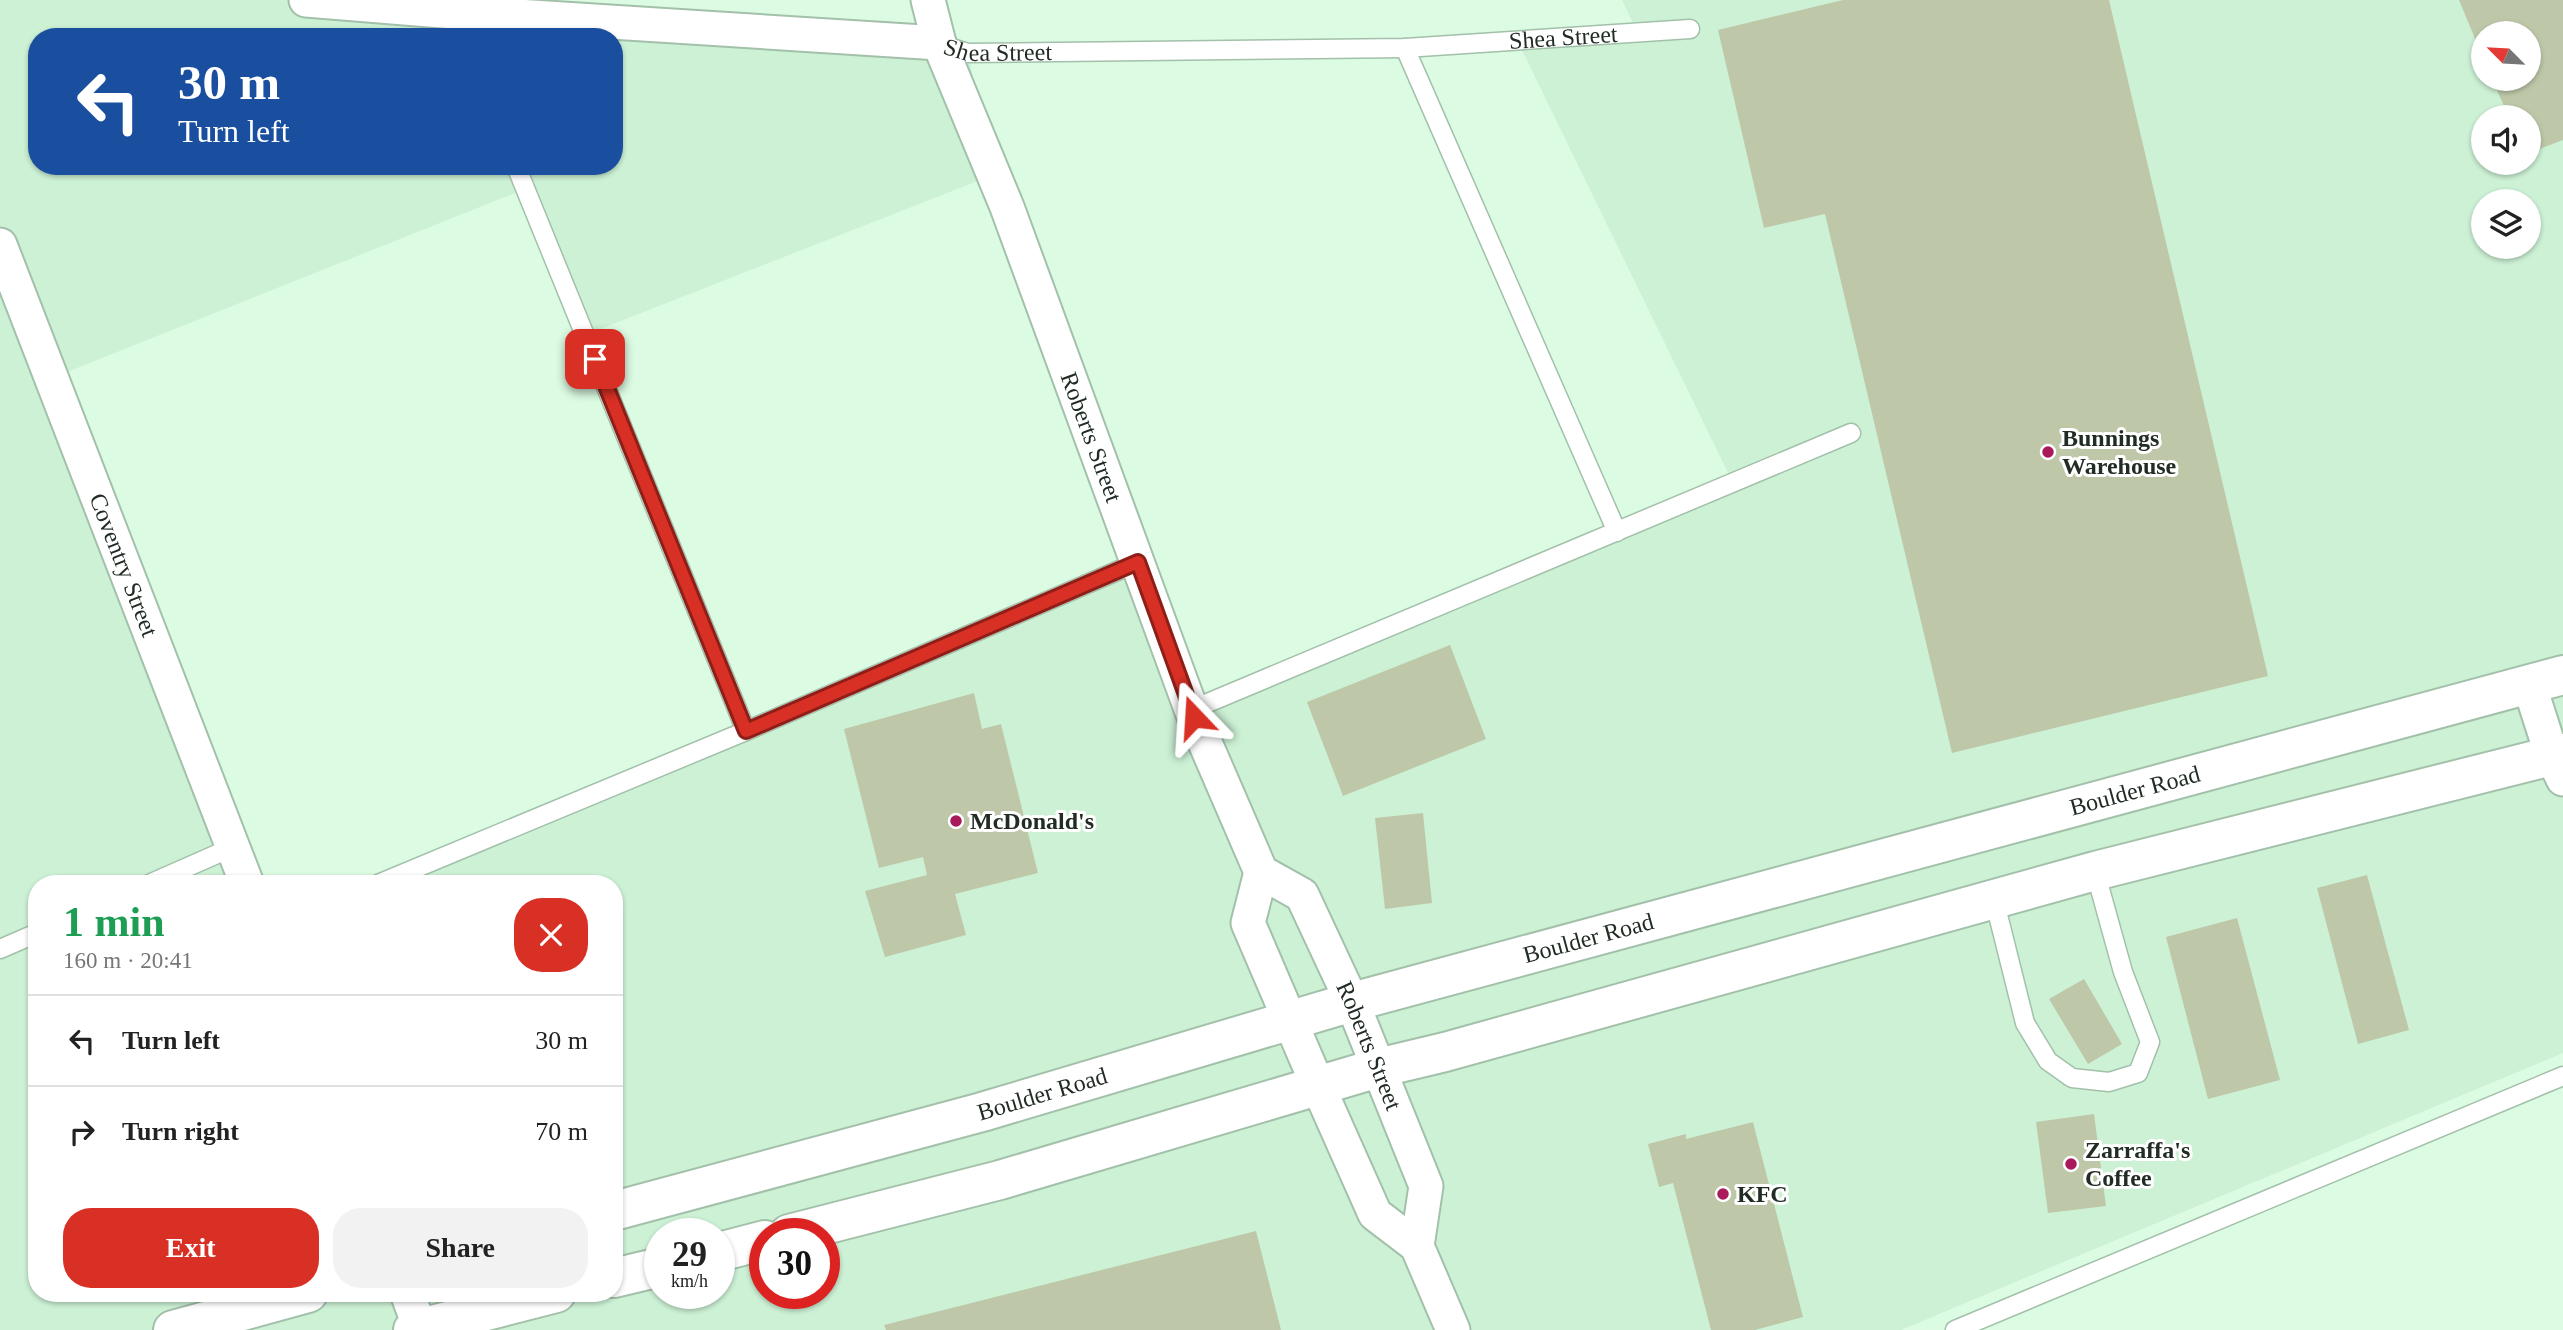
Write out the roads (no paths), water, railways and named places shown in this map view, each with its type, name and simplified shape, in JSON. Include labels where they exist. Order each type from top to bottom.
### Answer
[{"type":"main road","name":"Boulder Road","points":[[623,1209],[982,1112],[1352,1002],[2546,679]]},
{"type":"main road","points":[[840,1221],[1000,1180],[1378,1068],[1458,1049],[2095,872],[2559,762]]},
{"type":"main road","points":[[623,1276],[644,1271]]},
{"type":"main road","points":[[173,1330],[275,1302]]},
{"type":"main road","points":[[413,1317],[502,1302]]},
{"type":"street","name":"Shea Street","points":[[306,0],[459,24],[560,28]]},
{"type":"street","name":"Roberts Street","points":[[928,0],[939,43],[1007,208],[1191,710],[1261,872],[1302,895],[1352,1002],[1426,1186],[1417,1246]]},
{"type":"street","name":"Shea Street","points":[[623,30],[939,43]]},
{"type":"street","name":"Coventry Street","points":[[0,244],[244,875]]},
{"type":"street","points":[[2546,679],[2559,762]]},
{"type":"street","points":[[1261,872],[1248,923],[1289,1021],[1375,1214],[1417,1246],[1453,1330]]},
{"type":"lane","name":"Shea Street","points":[[939,43],[968,53],[1405,48],[1690,29]]},
{"type":"lane","points":[[1405,48],[1616,532]]},
{"type":"lane","points":[[520,175],[746,731]]},
{"type":"lane","points":[[1191,710],[1851,433]]},
{"type":"lane","points":[[400,875],[746,731],[1138,562]]},
{"type":"lane","points":[[169,875],[233,847]]},
{"type":"lane","points":[[1994,899],[2025,1023],[2048,1060],[2072,1078],[2109,1082],[2138,1073],[2150,1042],[2123,972],[2095,872]]},
{"type":"lane","points":[[0,948],[28,937]]},
{"type":"lane","points":[[1955,1330],[2563,1076]]},
{"type":"place","name":"Bunnings Warehouse","points":[[2048,452]]},
{"type":"place","name":"McDonald's","points":[[956,821]]},
{"type":"place","name":"Zarraffa's Coffee","points":[[2071,1164]]},
{"type":"place","name":"KFC","points":[[1723,1194]]}]
